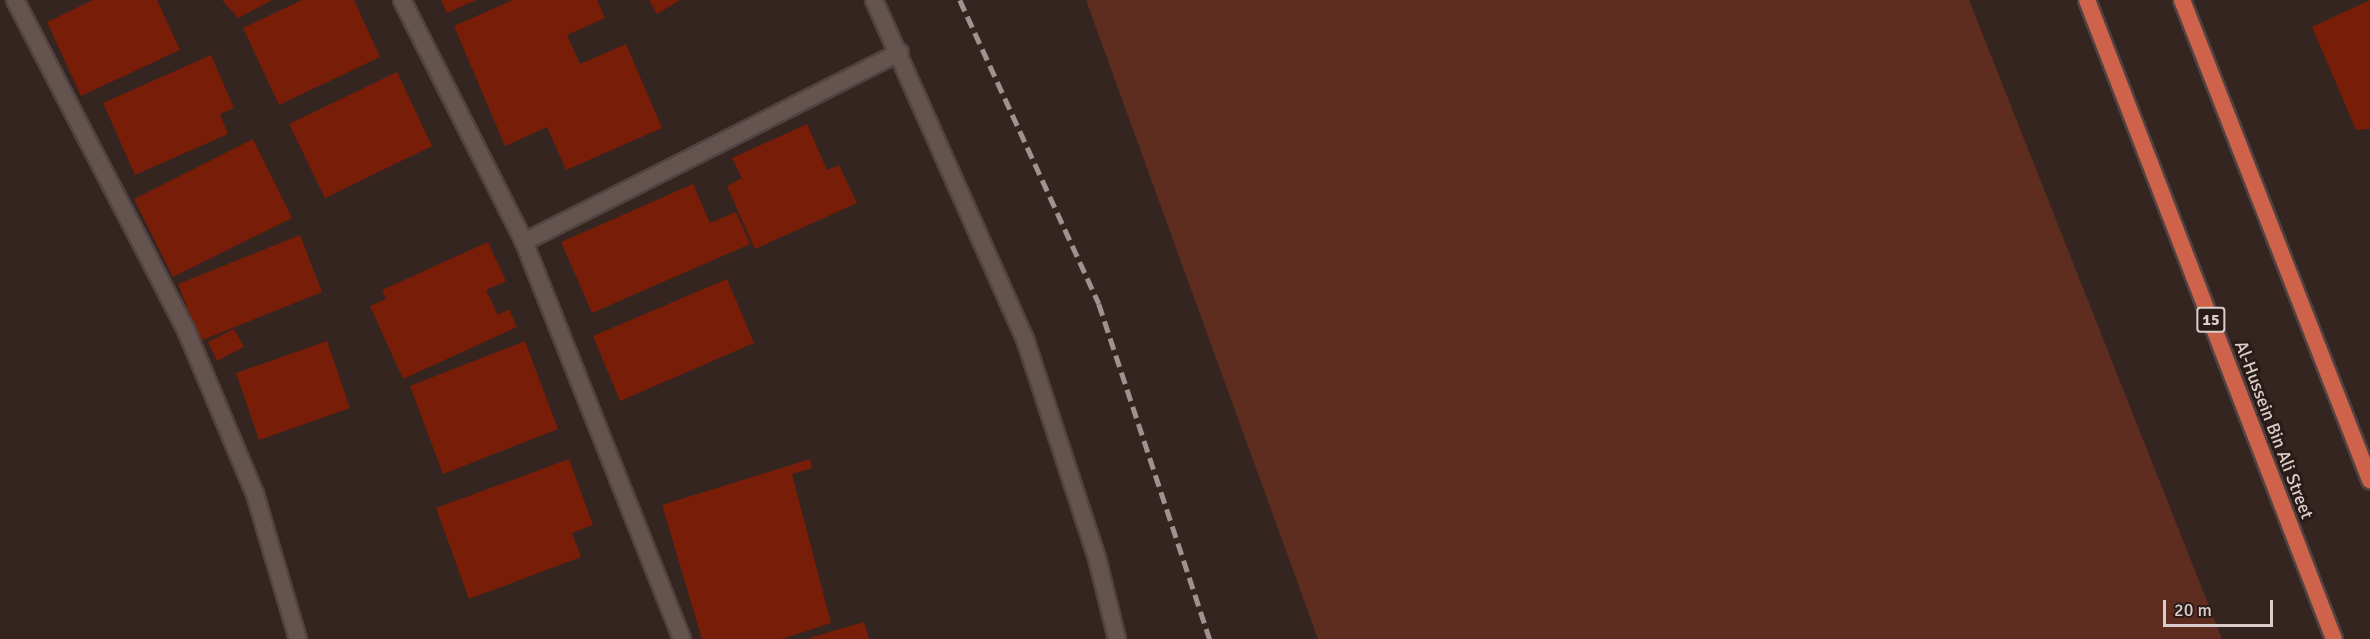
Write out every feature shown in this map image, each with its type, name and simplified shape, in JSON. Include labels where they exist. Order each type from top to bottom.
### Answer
[{"type":"highway","name":"Al-Hussein Bin Ali Street","points":[[2087,0],[2334,639]]},
{"type":"highway","points":[[2182,0],[2370,480]]},
{"type":"street","points":[[15,0],[186,330],[255,494],[298,639]]},
{"type":"street","points":[[402,0],[524,242],[682,639]]},
{"type":"street","points":[[874,0],[900,52],[1025,339],[1097,558],[1117,639]]},
{"type":"street","points":[[524,242],[900,52]]},
{"type":"shaded area","points":[[1086,0],[1969,0],[2222,639],[1318,639]]},
{"type":"building","points":[[93,0],[157,0],[180,50],[81,96],[47,22]]},
{"type":"building","points":[[222,0],[272,0],[238,18]]},
{"type":"building","points":[[302,0],[354,0],[380,57],[279,105],[243,28]]},
{"type":"building","points":[[441,0],[476,0],[447,13]]},
{"type":"building","points":[[513,0],[597,0],[605,18],[567,35],[580,64],[626,44],[662,128],[566,170],[547,127],[505,146],[454,26]]},
{"type":"building","points":[[649,0],[680,0],[657,14]]},
{"type":"building","points":[[2370,0],[2370,129],[2356,130],[2312,27]]},
{"type":"building","points":[[211,55],[234,108],[220,114],[228,134],[135,175],[103,103]]},
{"type":"building","points":[[397,72],[432,146],[325,198],[289,124]]},
{"type":"building","points":[[807,124],[827,170],[839,165],[857,203],[755,249],[727,186],[742,178],[732,158]]},
{"type":"building","points":[[253,139],[292,218],[173,277],[134,199]]},
{"type":"building","points":[[693,184],[710,223],[736,212],[750,244],[592,313],[561,242]]},
{"type":"building","points":[[300,235],[322,292],[200,341],[178,284]]},
{"type":"building","points":[[488,242],[506,281],[486,290],[498,315],[509,309],[517,327],[403,379],[370,306],[386,299],[382,290]]},
{"type":"building","points":[[727,279],[754,343],[620,401],[593,336]]},
{"type":"building","points":[[234,329],[244,347],[217,361],[208,342]]},
{"type":"building","points":[[327,341],[350,408],[259,440],[236,373]]},
{"type":"building","points":[[525,341],[558,429],[443,474],[410,386]]},
{"type":"building","points":[[569,459],[593,525],[572,533],[581,557],[469,599],[436,508]]},
{"type":"building","points":[[810,459],[812,468],[792,474],[831,623],[782,639],[702,639],[662,505]]},
{"type":"building","points":[[864,622],[869,639],[809,639],[809,638]]},
{"type":"railway","points":[[960,0],[1099,304],[1210,639]]}]
